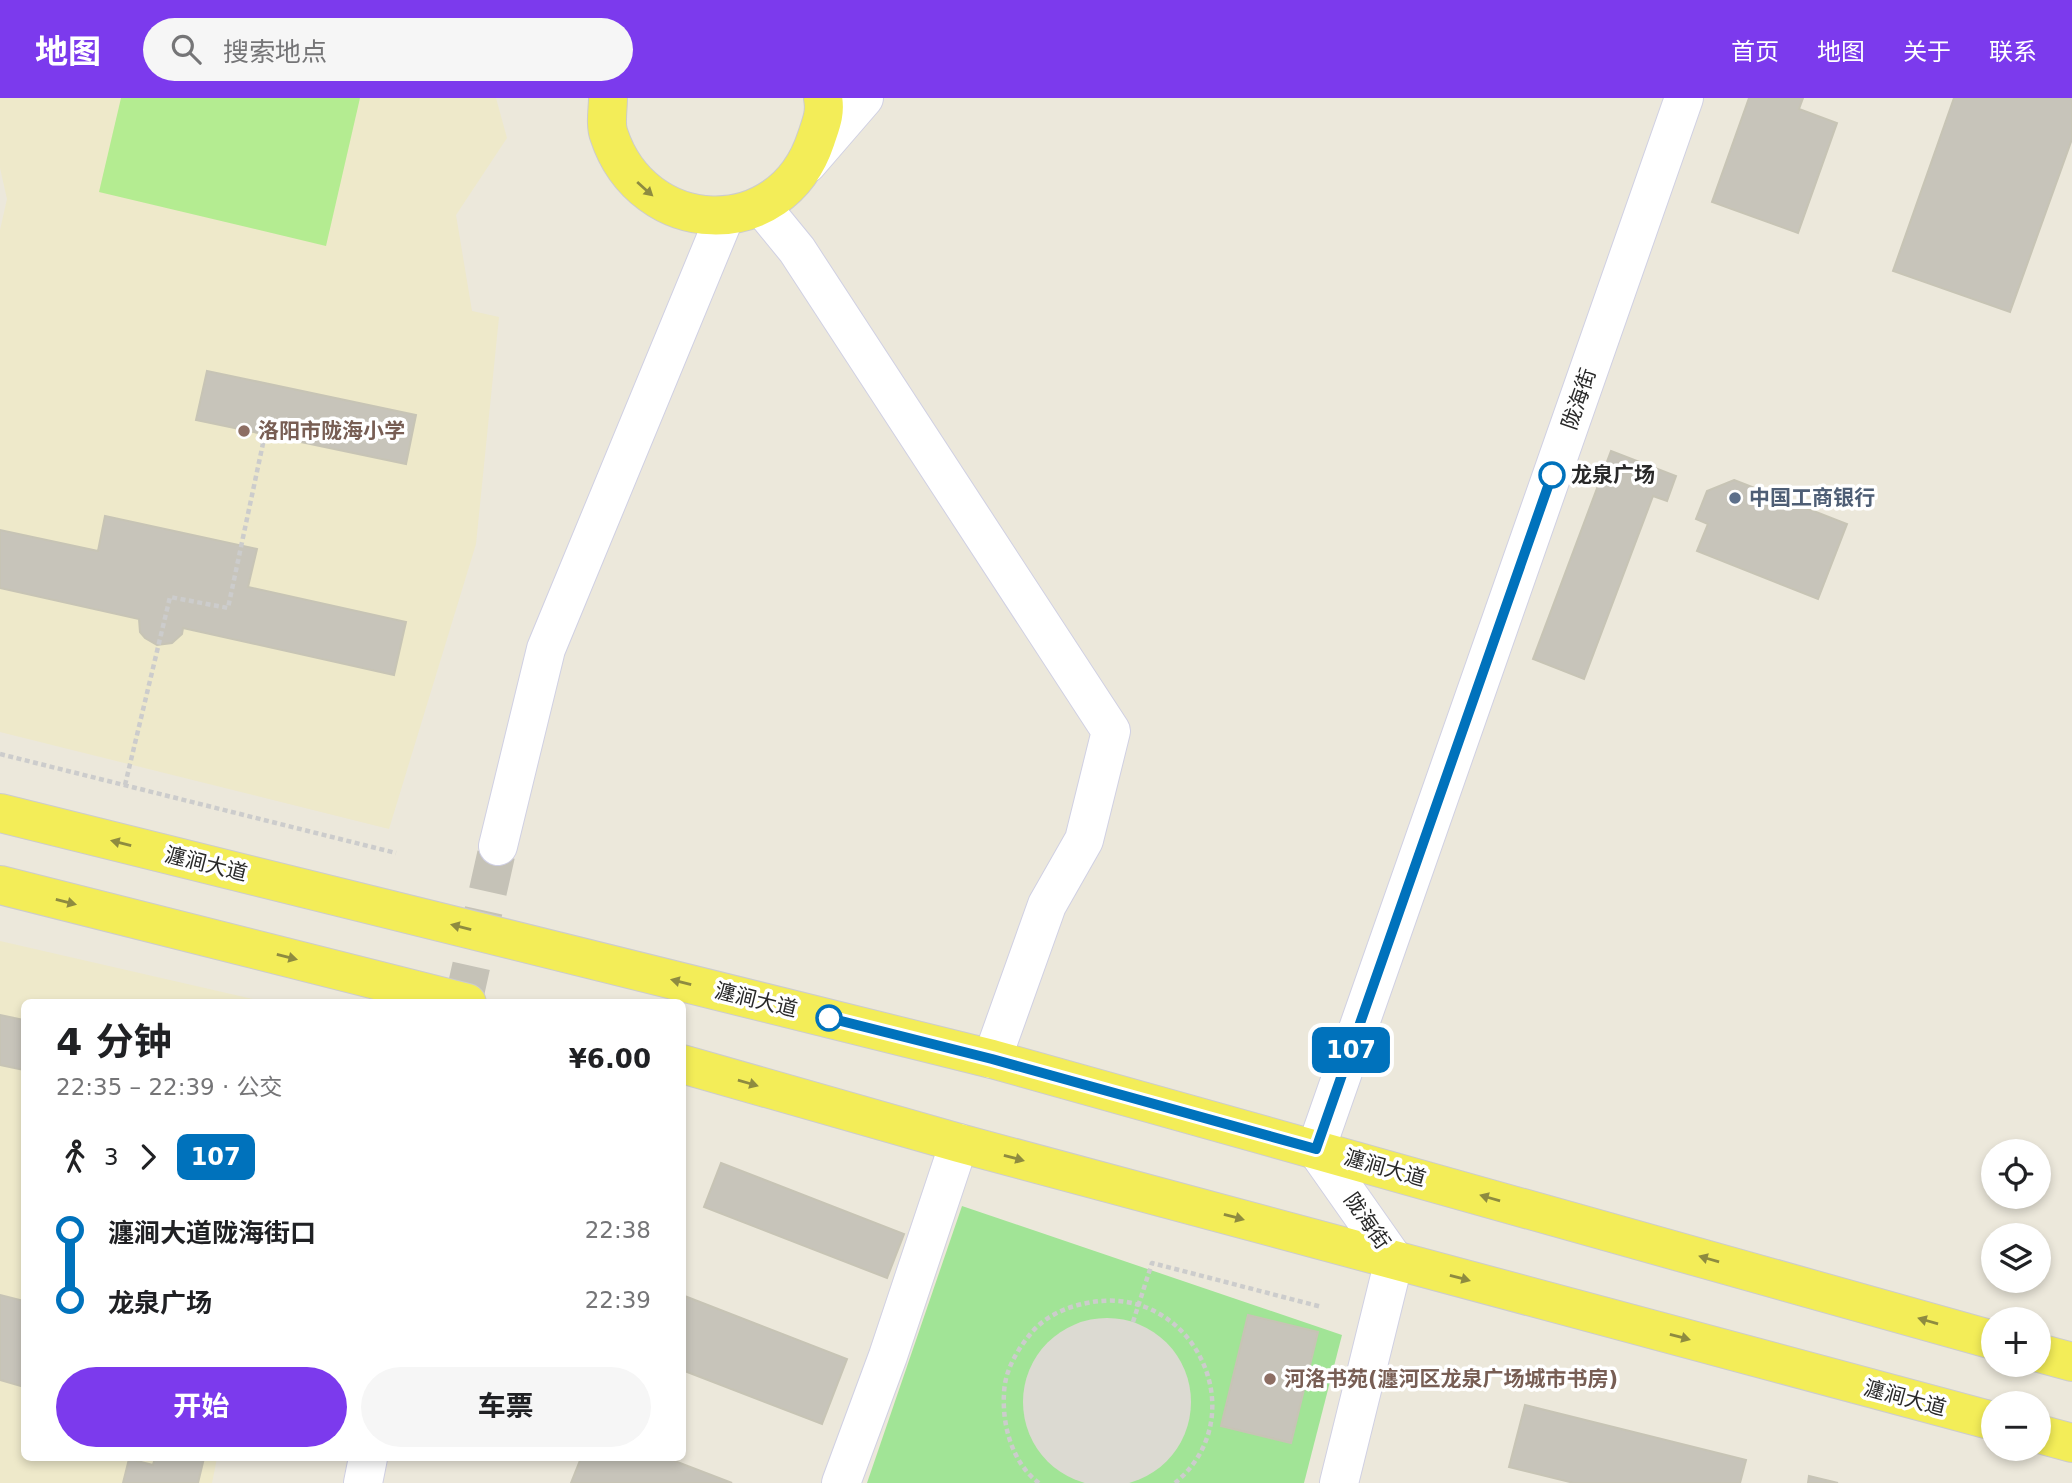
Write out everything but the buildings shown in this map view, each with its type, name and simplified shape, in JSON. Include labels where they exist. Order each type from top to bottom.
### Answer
[{"type":"main road","points":[[608,115],[623,166],[647,194],[688,214],[759,202],[811,154],[825,111],[823,98]]},
{"type":"main road","name":"瀍涧大道","points":[[0,813],[992,1059],[1981,1337]]},
{"type":"main road","points":[[0,885],[451,999]]},
{"type":"main road","name":"瀍涧大道","points":[[686,1065],[959,1143],[1981,1419]]},
{"type":"main road","points":[[2051,1356],[2072,1362]]},
{"type":"main road","points":[[2051,1437],[2072,1443]]},
{"type":"street","points":[[589,98],[608,115]]},
{"type":"street","points":[[498,846],[547,649],[759,202],[864,98]]},
{"type":"street","name":"陇海街","points":[[1339,1483],[1394,1260],[1316,1149],[1685,98]]},
{"type":"street","points":[[759,202],[797,250],[1111,731],[1084,840],[1047,905],[992,1059]]},
{"type":"street","points":[[841,1483],[888,1356],[959,1143]]},
{"type":"street","points":[[363,1483],[367,1461]]},
{"type":"path","points":[[125,785],[170,597],[228,608],[265,434]]},
{"type":"path","points":[[0,754],[396,853]]},
{"type":"path","points":[[1133,1322],[1152,1263],[1322,1307]]},
{"type":"path","points":[[1040,1483],[1033,1479],[1013,1450],[1003,1417],[1004,1382],[1017,1350],[1040,1324],[1069,1306],[1103,1299],[1138,1304],[1169,1319],[1194,1343],[1209,1374],[1213,1409],[1206,1443],[1188,1472],[1175,1483]]},
{"type":"shaded area","name":"洛阳市陇海小学","points":[[0,98],[496,98],[507,138],[456,215],[472,311],[499,317],[476,544],[389,829],[0,732],[0,230],[7,199],[0,168]]},
{"type":"shaded area","points":[[0,941],[253,999],[21,999],[21,1461],[216,1461],[212,1483],[0,1483]]},
{"type":"shaded area","points":[[1091,1320],[1123,1320],[1154,1332],[1177,1355],[1189,1386],[1189,1418],[1177,1449],[1154,1472],[1123,1484],[1091,1484],[1060,1472],[1037,1449],[1025,1418],[1025,1386],[1037,1355],[1060,1332]]},
{"type":"green space","points":[[121,98],[360,98],[326,246],[99,192]]},
{"type":"green space","points":[[962,1206],[1342,1335],[1304,1483],[867,1483]]},
{"type":"tunnel","points":[[464,999],[498,846]]},
{"type":"bus line","name":"107","points":[[829,1018],[992,1059],[1316,1149],[1552,475]]},
{"type":"place","name":"洛阳市陇海小学","points":[[244,431]]},
{"type":"place","name":"龙泉广场","points":[[1552,475]]},
{"type":"place","name":"中国工商银行","points":[[1735,498]]},
{"type":"place","name":"河洛书苑(瀍河区龙泉广场城市书房)","points":[[1270,1379]]}]
